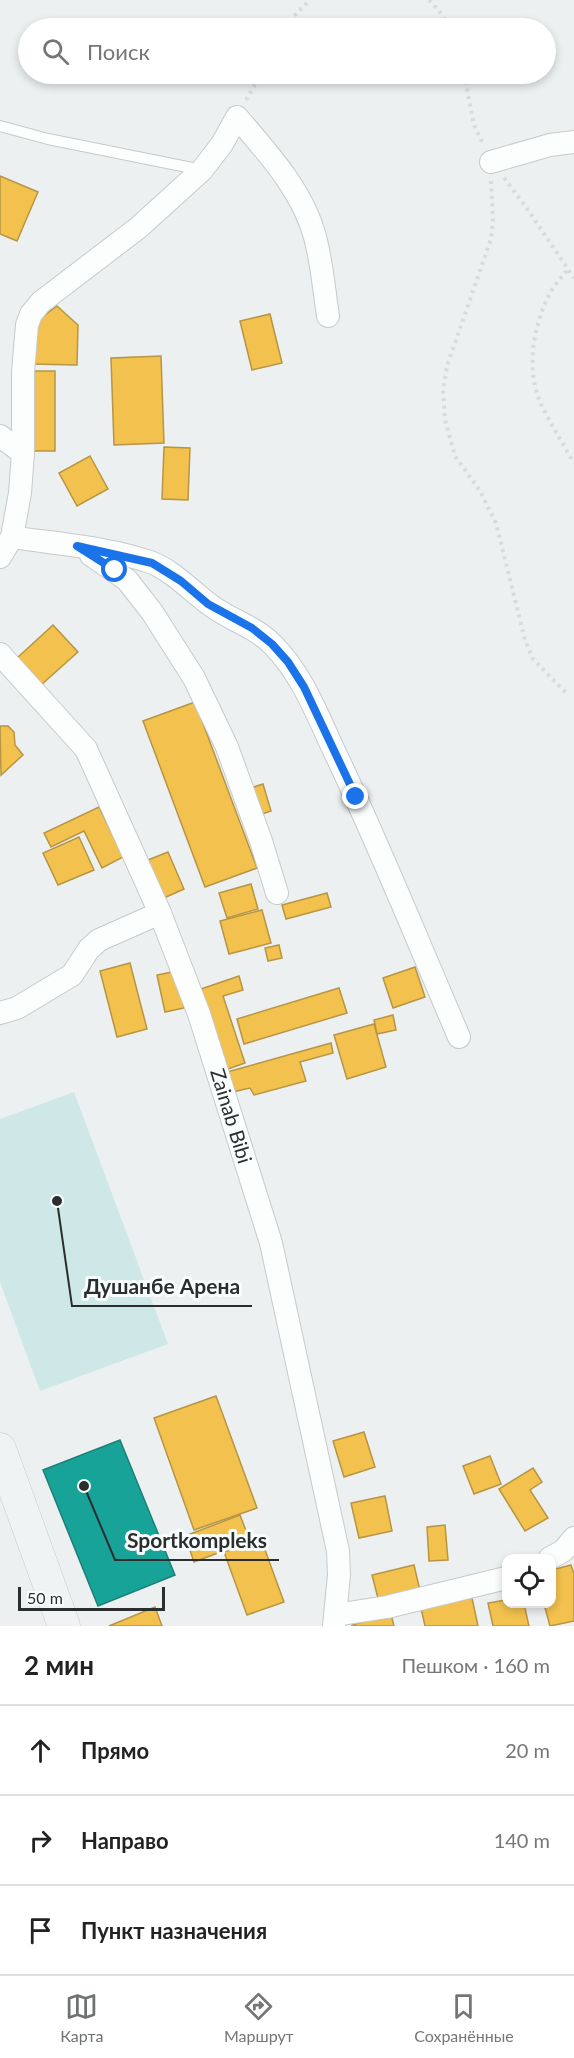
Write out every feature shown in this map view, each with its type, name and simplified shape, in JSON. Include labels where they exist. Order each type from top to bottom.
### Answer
[{"type":"street","points":[[328,316],[315,238],[307,214],[278,165],[237,117],[222,144],[202,170],[138,228],[41,302],[31,314],[27,325],[23,372],[23,453],[20,493],[3,552],[77,546],[152,563],[181,581],[216,609],[252,628],[272,644],[288,662],[304,687],[356,797],[459,1037]]},
{"type":"street","points":[[491,162],[550,145],[574,141]]},
{"type":"street","points":[[0,436],[23,453]]},
{"type":"street","points":[[77,546],[127,580],[152,612],[194,678],[227,747],[278,893]]},
{"type":"street","name":"Zainab Bibi","points":[[0,654],[86,749],[160,914],[199,1014],[271,1243],[338,1551],[339,1575],[334,1621]]},
{"type":"street","points":[[0,1013],[17,1008],[72,975],[89,949],[99,940],[160,914]]},
{"type":"street","points":[[0,1449],[64,1626]]},
{"type":"street","points":[[556,1555],[563,1551],[574,1538]]},
{"type":"street","points":[[334,1621],[502,1579]]},
{"type":"lane","points":[[0,126],[48,139],[202,170]]},
{"type":"path","points":[[292,18],[309,0]]},
{"type":"path","points":[[429,0],[444,18]]},
{"type":"path","points":[[237,117],[255,84]]},
{"type":"path","points":[[491,162],[493,219],[491,239],[447,366],[443,390],[446,420],[455,456],[480,491],[496,523],[525,640],[533,659],[566,693]]},
{"type":"path","points":[[574,278],[567,270],[551,291],[538,320],[534,343],[534,374],[541,404],[574,463]]},
{"type":"shaded area","points":[[74,1092],[168,1344],[40,1391],[0,1282],[0,1119]]},
{"type":"building: Жильё","points":[[0,176],[38,192],[17,241],[0,234]]},
{"type":"building: Жильё","points":[[57,306],[78,325],[77,365],[32,364],[33,324]]},
{"type":"building: Жильё","points":[[270,314],[282,363],[252,370],[240,321]]},
{"type":"building: Жильё","points":[[161,356],[164,443],[114,445],[111,358]]},
{"type":"building: Жильё","points":[[33,371],[55,371],[55,451],[34,451]]},
{"type":"building: Жильё","points":[[164,447],[190,448],[188,500],[162,499]]},
{"type":"building: Жильё","points":[[90,456],[108,489],[77,506],[59,473]]},
{"type":"building: Жильё","points":[[53,625],[78,652],[41,685],[16,659]]},
{"type":"building: Жильё","points":[[195,702],[257,868],[205,887],[143,721]]},
{"type":"building: Жильё","points":[[0,726],[8,726],[14,732],[15,745],[23,755],[1,775]]},
{"type":"building: Жильё","points":[[263,784],[271,811],[253,817],[244,790]]},
{"type":"building: Жильё","points":[[99,807],[123,857],[102,868],[84,831],[51,847],[44,833]]},
{"type":"building: Жильё","points":[[79,837],[94,870],[58,885],[43,853]]},
{"type":"building: Жильё","points":[[168,852],[184,889],[164,898],[148,860]]},
{"type":"building: Жильё","points":[[251,884],[258,909],[227,918],[219,893]]},
{"type":"building: Жильё","points":[[327,893],[331,907],[286,919],[282,905]]},
{"type":"building: Жильё","points":[[262,910],[271,943],[229,954],[220,921]]},
{"type":"building: Жильё","points":[[279,945],[282,958],[268,961],[265,948]]},
{"type":"building: Жильё","points":[[130,963],[147,1029],[117,1037],[100,971]]},
{"type":"building: Жильё","points":[[415,967],[425,997],[393,1008],[383,978]]},
{"type":"building: Жильё","points":[[177,971],[184,1008],[165,1012],[157,975]]},
{"type":"building: Жильё","points":[[239,976],[243,990],[223,996],[245,1063],[225,1070],[198,990]]},
{"type":"building: Жильё","points":[[339,988],[347,1013],[244,1044],[237,1019]]},
{"type":"building: Жильё","points":[[393,1015],[396,1030],[377,1034],[374,1020]]},
{"type":"building: Жильё","points":[[374,1024],[386,1067],[347,1079],[334,1035]]},
{"type":"building: Жильё","points":[[331,1043],[333,1053],[300,1062],[306,1081],[254,1095],[250,1088],[232,1092],[227,1072]]},
{"type":"building: Жильё","points":[[216,1396],[257,1508],[194,1530],[154,1418]]},
{"type":"building: Жильё","points":[[364,1432],[375,1467],[344,1477],[333,1441]]},
{"type":"building: Жильё","points":[[490,1456],[501,1484],[474,1494],[463,1466]]},
{"type":"building: Жильё","points":[[533,1468],[542,1482],[530,1490],[548,1518],[525,1531],[499,1489]]},
{"type":"building: Жильё","points":[[385,1496],[392,1531],[359,1538],[351,1503]]},
{"type":"building: Жильё","points":[[240,1515],[250,1541],[194,1562],[185,1536]]},
{"type":"building: Жильё","points":[[445,1525],[448,1560],[429,1561],[427,1527]]},
{"type":"building: Жильё","points":[[261,1539],[284,1602],[247,1615],[224,1552]]},
{"type":"building: Жильё","points":[[414,1565],[421,1595],[380,1606],[372,1575]]},
{"type":"building: Жильё","points":[[571,1565],[574,1574],[574,1621],[550,1626],[545,1608],[556,1608],[556,1569]]},
{"type":"building: Жильё","points":[[472,1598],[478,1626],[425,1626],[421,1608]]},
{"type":"building: Жильё","points":[[502,1601],[502,1608],[525,1608],[529,1626],[493,1626],[488,1603]]},
{"type":"building: Жильё","points":[[155,1607],[162,1626],[109,1626]]},
{"type":"building: Жильё","points":[[391,1614],[394,1626],[352,1626],[352,1625]]},
{"type":"building: Учреждения","points":[[120,1440],[175,1575],[98,1606],[43,1470]]},
{"type":"place","name":"Душанбе Арена","points":[[57,1201]]},
{"type":"place","name":"Sportkompleks","points":[[84,1486]]},
{"type":"route","points":[[115,570],[77,546],[152,563],[181,581],[224,615],[252,628],[272,644],[288,662],[304,687],[356,797]]}]
